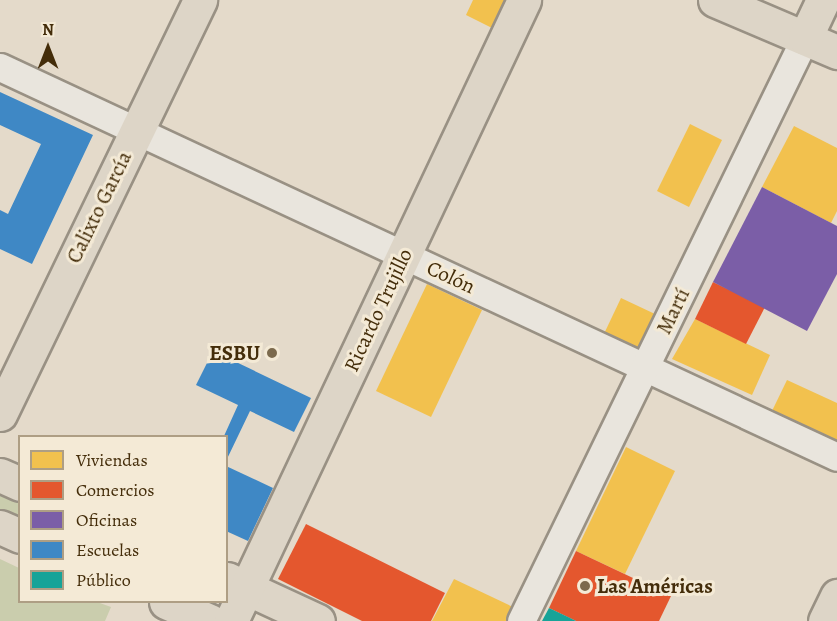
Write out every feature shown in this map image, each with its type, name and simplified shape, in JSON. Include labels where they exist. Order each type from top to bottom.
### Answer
[{"type":"main road","name":"Calixto García","points":[[0,414],[200,0]]},
{"type":"main road","name":"Ricardo Trujillo","points":[[231,621],[236,583],[404,255],[524,0]]},
{"type":"main road","points":[[715,0],[837,52]]},
{"type":"main road","name":"Martí","points":[[805,38],[823,0]]},
{"type":"main road","points":[[0,475],[18,483]]},
{"type":"main road","points":[[0,527],[18,535]]},
{"type":"main road","points":[[236,583],[318,621]]},
{"type":"main road","points":[[825,621],[837,596]]},
{"type":"street","name":"Martí","points":[[521,621],[805,38]]},
{"type":"street","name":"Colón","points":[[0,67],[837,457]]},
{"type":"green space","points":[[0,487],[18,496],[18,525],[0,517]]},
{"type":"green space","points":[[0,559],[18,568],[18,603],[100,603],[111,607],[105,621],[0,621]]},
{"type":"building: Viviendas","points":[[473,0],[518,0],[502,33],[466,15]]},
{"type":"building: Viviendas","points":[[690,124],[722,140],[689,207],[657,191]]},
{"type":"building: Viviendas","points":[[794,126],[837,148],[837,211],[831,223],[762,187]]},
{"type":"building: Viviendas","points":[[427,284],[482,310],[431,417],[376,391]]},
{"type":"building: Viviendas","points":[[621,298],[655,314],[636,354],[602,338]]},
{"type":"building: Viviendas","points":[[695,319],[770,355],[752,395],[672,359]]},
{"type":"building: Viviendas","points":[[787,380],[837,403],[837,441],[772,411]]},
{"type":"building: Viviendas","points":[[626,447],[675,471],[625,574],[576,551]]},
{"type":"building: Viviendas","points":[[454,579],[513,607],[507,621],[432,621]]},
{"type":"building: Comercios","points":[[713,282],[765,307],[746,344],[695,319]]},
{"type":"building: Comercios","points":[[306,524],[445,593],[431,621],[362,621],[278,579]]},
{"type":"building: Comercios","points":[[576,551],[671,596],[659,621],[576,621],[549,608]]},
{"type":"building: Oficinas","points":[[762,187],[837,226],[837,274],[807,331],[713,282]]},
{"type":"building: Escuelas","points":[[0,92],[93,135],[32,264],[0,249],[0,210],[8,214],[41,144],[0,125]]},
{"type":"building: Escuelas","points":[[213,351],[311,398],[294,432],[250,411],[228,457],[228,435],[224,435],[238,405],[196,385]]},
{"type":"building: Escuelas","points":[[228,467],[273,488],[248,541],[228,532]]},
{"type":"building: Público","points":[[549,608],[568,617],[576,621],[542,621]]},
{"type":"place","name":"ESBU","points":[[272,353]]},
{"type":"place","name":"Las Américas","points":[[585,586]]}]
